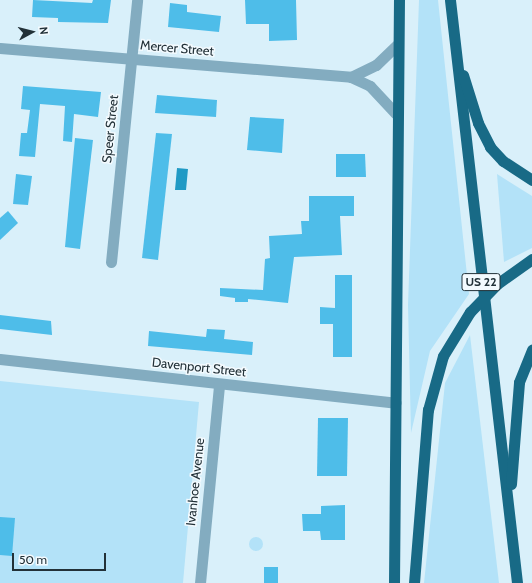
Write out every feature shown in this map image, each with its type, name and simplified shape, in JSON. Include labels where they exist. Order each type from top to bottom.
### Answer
[{"type":"highway","points":[[394,583],[396,403],[396,114],[399,0]]},
{"type":"highway","name":"US 22","points":[[450,0],[517,583]]},
{"type":"highway","points":[[455,48],[478,123],[490,147],[503,161],[532,180]]},
{"type":"highway","points":[[414,583],[426,422],[433,382],[443,356],[470,312],[497,284],[532,259]]},
{"type":"highway","points":[[509,515],[518,382],[532,349]]},
{"type":"street","name":"Speer Street","points":[[111,262],[137,0]]},
{"type":"street","points":[[351,77],[376,65],[397,45]]},
{"type":"street","name":"Mercer Street","points":[[0,48],[351,77],[370,86],[396,114]]},
{"type":"street","name":"Davenport Street","points":[[0,359],[396,403]]},
{"type":"street","name":"Ivanhoe Avenue","points":[[200,583],[219,384]]},
{"type":"shaded area","points":[[419,0],[438,0],[469,294],[430,351],[411,433],[408,305]]},
{"type":"shaded area","points":[[497,174],[532,196],[532,248],[504,262]]},
{"type":"shaded area","points":[[470,335],[499,583],[424,583],[445,383]]},
{"type":"shaded area","points":[[0,381],[199,402],[183,583],[0,583]]},
{"type":"shaded area","points":[[253,537],[259,537],[263,541],[263,547],[259,551],[253,551],[249,547],[249,541]]},
{"type":"water","points":[[177,168],[188,169],[186,190],[175,190]]},
{"type":"building","points":[[33,0],[92,3],[93,0],[111,0],[108,23],[58,22],[58,18],[32,17]]},
{"type":"building","points":[[245,0],[296,0],[297,40],[269,41],[269,24],[246,24]]},
{"type":"building","points":[[170,3],[187,5],[187,12],[221,16],[219,32],[168,27]]},
{"type":"building","points":[[23,86],[101,92],[98,117],[74,114],[72,142],[63,141],[65,106],[40,104],[35,157],[19,156],[21,133],[27,133],[30,110],[21,109]]},
{"type":"building","points":[[157,95],[217,100],[216,117],[155,113]]},
{"type":"building","points":[[250,117],[284,119],[282,153],[247,150]]},
{"type":"building","points":[[156,133],[172,134],[158,260],[142,258]]},
{"type":"building","points":[[75,138],[93,140],[80,249],[65,247]]},
{"type":"building","points":[[336,154],[365,154],[366,177],[336,177]]},
{"type":"building","points":[[16,174],[32,176],[28,205],[13,204]]},
{"type":"building","points":[[309,196],[354,196],[354,216],[340,216],[342,255],[294,257],[288,303],[248,299],[248,302],[235,302],[235,298],[220,296],[220,288],[263,290],[265,259],[270,258],[269,236],[302,234],[301,221],[309,221]]},
{"type":"building","points":[[8,211],[18,223],[0,240],[0,218]]},
{"type":"building","points":[[335,275],[352,275],[352,357],[333,357],[333,324],[320,324],[320,307],[335,308]]},
{"type":"building","points":[[0,315],[51,321],[52,335],[0,329]]},
{"type":"building","points":[[207,329],[225,330],[224,339],[253,342],[252,355],[148,346],[149,331],[206,337]]},
{"type":"building","points":[[318,418],[348,418],[347,476],[317,476]]},
{"type":"building","points":[[345,505],[345,540],[321,540],[320,531],[303,531],[302,514],[321,514],[321,506]]},
{"type":"building","points":[[0,517],[15,518],[12,556],[0,555]]},
{"type":"building","points":[[264,567],[278,567],[278,583],[264,583]]}]
